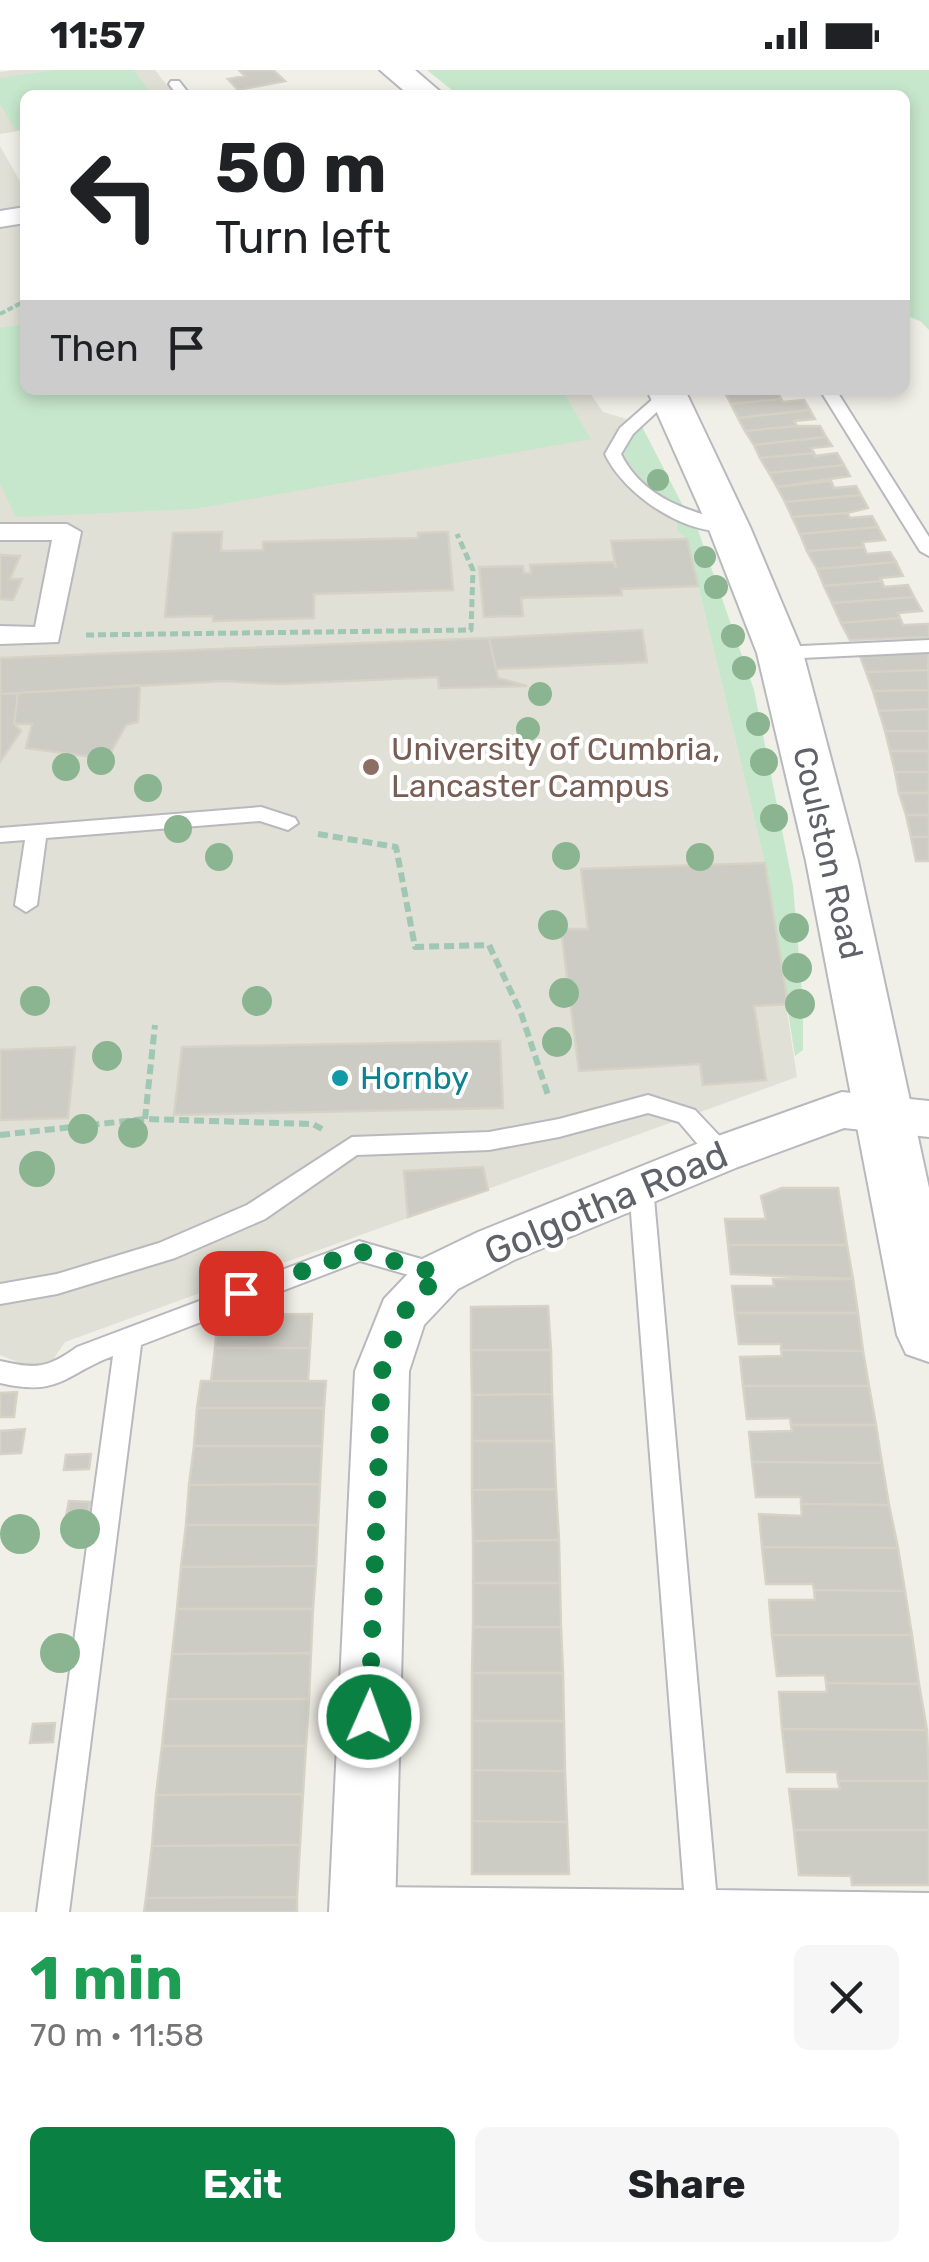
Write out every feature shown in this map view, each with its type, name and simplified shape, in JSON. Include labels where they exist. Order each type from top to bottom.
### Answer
[{"type":"street","points":[[395,70],[422,90]]},
{"type":"street","name":"Coulston Road","points":[[668,395],[729,527],[780,652],[832,861],[907,1116],[929,1335]]},
{"type":"street","points":[[0,532],[67,532],[48,636],[0,635]]},
{"type":"street","name":"Golgotha Road","points":[[362,1907],[382,1371],[402,1314],[440,1274],[721,1154],[842,1110],[907,1116]]},
{"type":"lane","points":[[664,395],[626,431],[613,454],[618,468],[664,508],[690,520],[729,527]]},
{"type":"lane","points":[[831,395],[929,551]]},
{"type":"lane","points":[[780,652],[929,646]]},
{"type":"lane","points":[[0,836],[261,814],[288,823]]},
{"type":"lane","points":[[26,904],[36,834]]},
{"type":"lane","points":[[0,1294],[57,1284],[184,1243],[256,1212],[352,1146],[488,1140],[559,1128],[648,1104],[687,1116],[721,1154]]},
{"type":"lane","points":[[618,1196],[701,1910]]},
{"type":"lane","points":[[0,1372],[36,1381],[62,1373],[86,1355],[359,1251],[440,1274]]},
{"type":"lane","points":[[52,1912],[129,1338]]},
{"type":"lane","points":[[362,1907],[929,1909]]},
{"type":"path","points":[[48,636],[471,630],[473,570],[457,534]]},
{"type":"path","points":[[326,836],[396,847],[415,947],[489,945],[521,1013],[559,1128]]},
{"type":"path","points":[[145,1119],[155,1025]]},
{"type":"path","points":[[0,1136],[145,1119],[313,1124],[352,1146]]},
{"type":"shaded area","points":[[155,70],[171,90],[20,90],[20,131],[0,134],[0,72]]},
{"type":"shaded area","name":"University of Cumbria, Lancaster Campus","points":[[0,146],[20,181],[20,395],[591,395],[603,412],[640,423],[684,508],[678,532],[687,539],[763,855],[797,1077],[65,1342],[49,1366],[38,1370],[0,1355]]},
{"type":"green space","points":[[55,70],[134,70],[148,90],[20,90],[20,130],[15,130],[0,104],[0,78]]},
{"type":"green space","points":[[427,70],[929,70],[929,330],[910,317],[910,90],[452,90]]},
{"type":"green space","points":[[20,325],[20,395],[565,395],[591,439],[194,509],[16,517],[0,484],[0,328]]},
{"type":"green space","points":[[640,423],[684,508],[657,491],[629,463],[624,453]]},
{"type":"green space","points":[[677,522],[698,530],[754,690],[793,885],[803,1005],[803,1050],[795,1056],[763,855],[687,539],[678,532]]},
{"type":"building","points":[[239,70],[273,70],[285,81],[238,90],[228,79],[245,76]]},
{"type":"building","points":[[726,395],[779,395],[781,399],[731,404]]},
{"type":"building","points":[[804,400],[810,410],[738,418],[731,404]]},
{"type":"building","points":[[810,410],[815,419],[794,421],[797,426],[745,431],[738,418]]},
{"type":"building","points":[[820,426],[826,437],[754,445],[745,431]]},
{"type":"building","points":[[826,437],[832,446],[811,448],[814,453],[760,458],[754,445]]},
{"type":"building","points":[[837,453],[844,465],[769,473],[760,458]]},
{"type":"building","points":[[844,465],[850,476],[777,487],[769,473]]},
{"type":"building","points":[[831,481],[834,488],[856,486],[861,495],[785,502],[777,487]]},
{"type":"building","points":[[861,495],[868,508],[847,513],[792,517],[785,502]]},
{"type":"building","points":[[847,513],[850,518],[872,516],[878,527],[800,534],[792,517]]},
{"type":"building","points":[[878,527],[885,540],[863,542],[864,547],[807,551],[800,534]]},
{"type":"building","points":[[222,532],[221,551],[263,550],[263,542],[418,538],[418,533],[448,532],[453,590],[314,594],[314,618],[213,621],[213,616],[165,617],[173,533]]},
{"type":"building","points":[[687,539],[698,586],[621,589],[622,595],[521,598],[523,616],[484,617],[479,567],[523,566],[524,573],[531,573],[530,565],[613,562],[616,568],[611,541]]},
{"type":"building","points":[[864,547],[867,554],[890,552],[896,562],[817,569],[807,551]]},
{"type":"building","points":[[0,555],[20,556],[10,579],[22,579],[13,600],[0,599]]},
{"type":"building","points":[[896,562],[903,576],[880,578],[882,581],[824,586],[817,569]]},
{"type":"building","points":[[882,581],[884,587],[908,585],[914,597],[832,603],[824,586]]},
{"type":"building","points":[[914,597],[922,611],[898,613],[900,618],[841,623],[832,603]]},
{"type":"building","points":[[900,618],[903,625],[929,624],[929,637],[850,640],[841,623]]},
{"type":"building","points":[[642,630],[647,662],[496,669],[489,638]]},
{"type":"building","points":[[489,638],[498,678],[527,686],[439,688],[438,677],[279,684],[223,681],[0,694],[0,658]]},
{"type":"building","points":[[929,651],[928,670],[866,672],[859,653]]},
{"type":"building","points":[[928,670],[929,690],[873,691],[866,672]]},
{"type":"building","points":[[140,685],[138,722],[126,725],[107,759],[26,748],[32,724],[14,724],[18,693]]},
{"type":"building","points":[[929,690],[929,709],[879,711],[873,691]]},
{"type":"building","points":[[18,693],[14,724],[21,731],[0,762],[0,694]]},
{"type":"building","points":[[929,709],[929,731],[885,731],[879,711]]},
{"type":"building","points":[[885,731],[929,731],[929,751],[890,751]]},
{"type":"building","points":[[890,751],[929,751],[929,772],[895,772]]},
{"type":"building","points":[[895,772],[929,772],[929,793],[899,793]]},
{"type":"building","points":[[899,793],[929,793],[929,815],[906,815]]},
{"type":"building","points":[[906,815],[929,815],[929,837],[911,837]]},
{"type":"building","points":[[911,837],[929,837],[929,861],[916,861]]},
{"type":"building","points":[[765,863],[788,1004],[754,1006],[766,1080],[703,1085],[700,1064],[579,1071],[561,929],[588,929],[581,869]]},
{"type":"building","name":"Hornby","points":[[500,1041],[503,1108],[174,1115],[182,1047]]},
{"type":"building","points":[[75,1047],[68,1118],[0,1120],[0,1050]]},
{"type":"building","points":[[483,1167],[488,1190],[408,1217],[404,1171]]},
{"type":"building","points":[[782,1188],[838,1188],[847,1245],[728,1245],[725,1219],[766,1219],[761,1196]]},
{"type":"building","points":[[728,1245],[847,1245],[853,1279],[731,1274]]},
{"type":"building","points":[[773,1279],[853,1279],[858,1313],[735,1313],[732,1286],[774,1286]]},
{"type":"building","points":[[548,1306],[551,1350],[471,1350],[471,1307]]},
{"type":"building","points":[[735,1313],[858,1313],[863,1351],[781,1350],[781,1344],[739,1344]]},
{"type":"building","points":[[312,1314],[310,1348],[215,1348],[218,1315]]},
{"type":"building","points":[[215,1348],[310,1348],[308,1381],[211,1381]]},
{"type":"building","points":[[471,1350],[551,1350],[552,1394],[472,1395]]},
{"type":"building","points":[[781,1350],[863,1351],[869,1386],[743,1386],[740,1357],[782,1356]]},
{"type":"building","points":[[201,1381],[326,1381],[324,1408],[197,1408]]},
{"type":"building","points":[[743,1386],[869,1386],[876,1425],[791,1425],[790,1418],[747,1419]]},
{"type":"building","points":[[17,1392],[14,1417],[0,1417],[0,1393]]},
{"type":"building","points":[[552,1394],[554,1441],[472,1441],[472,1395]]},
{"type":"building","points":[[197,1408],[324,1408],[322,1446],[194,1446]]},
{"type":"building","points":[[791,1425],[876,1425],[882,1463],[752,1462],[749,1432],[792,1431]]},
{"type":"building","points":[[25,1429],[21,1453],[0,1454],[0,1431]]},
{"type":"building","points":[[472,1441],[554,1441],[556,1489],[472,1490]]},
{"type":"building","points":[[194,1446],[322,1446],[320,1484],[189,1485]]},
{"type":"building","points":[[91,1454],[89,1469],[64,1470],[66,1455]]},
{"type":"building","points":[[752,1462],[882,1463],[889,1505],[801,1504],[801,1497],[756,1497]]},
{"type":"building","points":[[320,1484],[318,1525],[186,1525],[189,1485]]},
{"type":"building","points":[[556,1489],[559,1540],[473,1541],[472,1490]]},
{"type":"building","points":[[69,1501],[90,1502],[88,1516],[66,1516]]},
{"type":"building","points":[[801,1504],[889,1505],[898,1548],[762,1547],[759,1514],[802,1516]]},
{"type":"building","points":[[186,1525],[318,1525],[316,1566],[181,1567]]},
{"type":"building","points":[[559,1540],[560,1583],[473,1583],[473,1541]]},
{"type":"building","points":[[762,1547],[898,1548],[905,1591],[814,1590],[813,1584],[766,1584]]},
{"type":"building","points":[[316,1566],[313,1609],[177,1609],[181,1567]]},
{"type":"building","points":[[473,1583],[560,1583],[561,1627],[473,1627]]},
{"type":"building","points":[[814,1590],[905,1591],[912,1635],[772,1635],[769,1600],[815,1600]]},
{"type":"building","points":[[177,1609],[313,1609],[311,1653],[172,1654]]},
{"type":"building","points":[[473,1627],[561,1627],[563,1673],[472,1673]]},
{"type":"building","points":[[772,1635],[912,1635],[919,1684],[826,1683],[825,1675],[777,1676]]},
{"type":"building","points":[[311,1653],[309,1699],[167,1699],[172,1654]]},
{"type":"building","points":[[472,1673],[563,1673],[564,1721],[472,1721]]},
{"type":"building","points":[[826,1683],[919,1684],[927,1730],[782,1729],[779,1692],[827,1692]]},
{"type":"building","points":[[167,1699],[309,1699],[306,1746],[162,1746]]},
{"type":"building","points":[[472,1721],[564,1721],[565,1771],[472,1770]]},
{"type":"building","points":[[55,1723],[53,1742],[30,1743],[33,1724]]},
{"type":"building","points":[[782,1729],[927,1730],[929,1781],[838,1781],[837,1772],[787,1772]]},
{"type":"building","points":[[162,1746],[306,1746],[303,1794],[156,1795]]},
{"type":"building","points":[[472,1770],[565,1771],[567,1822],[472,1821]]},
{"type":"building","points":[[838,1781],[929,1781],[929,1830],[794,1830],[789,1789],[840,1789]]},
{"type":"building","points":[[303,1794],[300,1845],[152,1846],[156,1795]]},
{"type":"building","points":[[472,1821],[567,1822],[569,1874],[472,1874]]},
{"type":"building","points":[[794,1830],[929,1830],[929,1885],[852,1885],[851,1876],[799,1875]]},
{"type":"building","points":[[300,1845],[297,1897],[146,1898],[152,1846]]},
{"type":"building","points":[[297,1897],[297,1912],[144,1912],[146,1898]]},
{"type":"place","name":"University of Cumbria, Lancaster Campus","points":[[371,767]]},
{"type":"place","name":"Hornby","points":[[340,1078]]},
{"type":"route","points":[[241,1293],[359,1251],[440,1274],[402,1314],[382,1371],[369,1717]]}]
